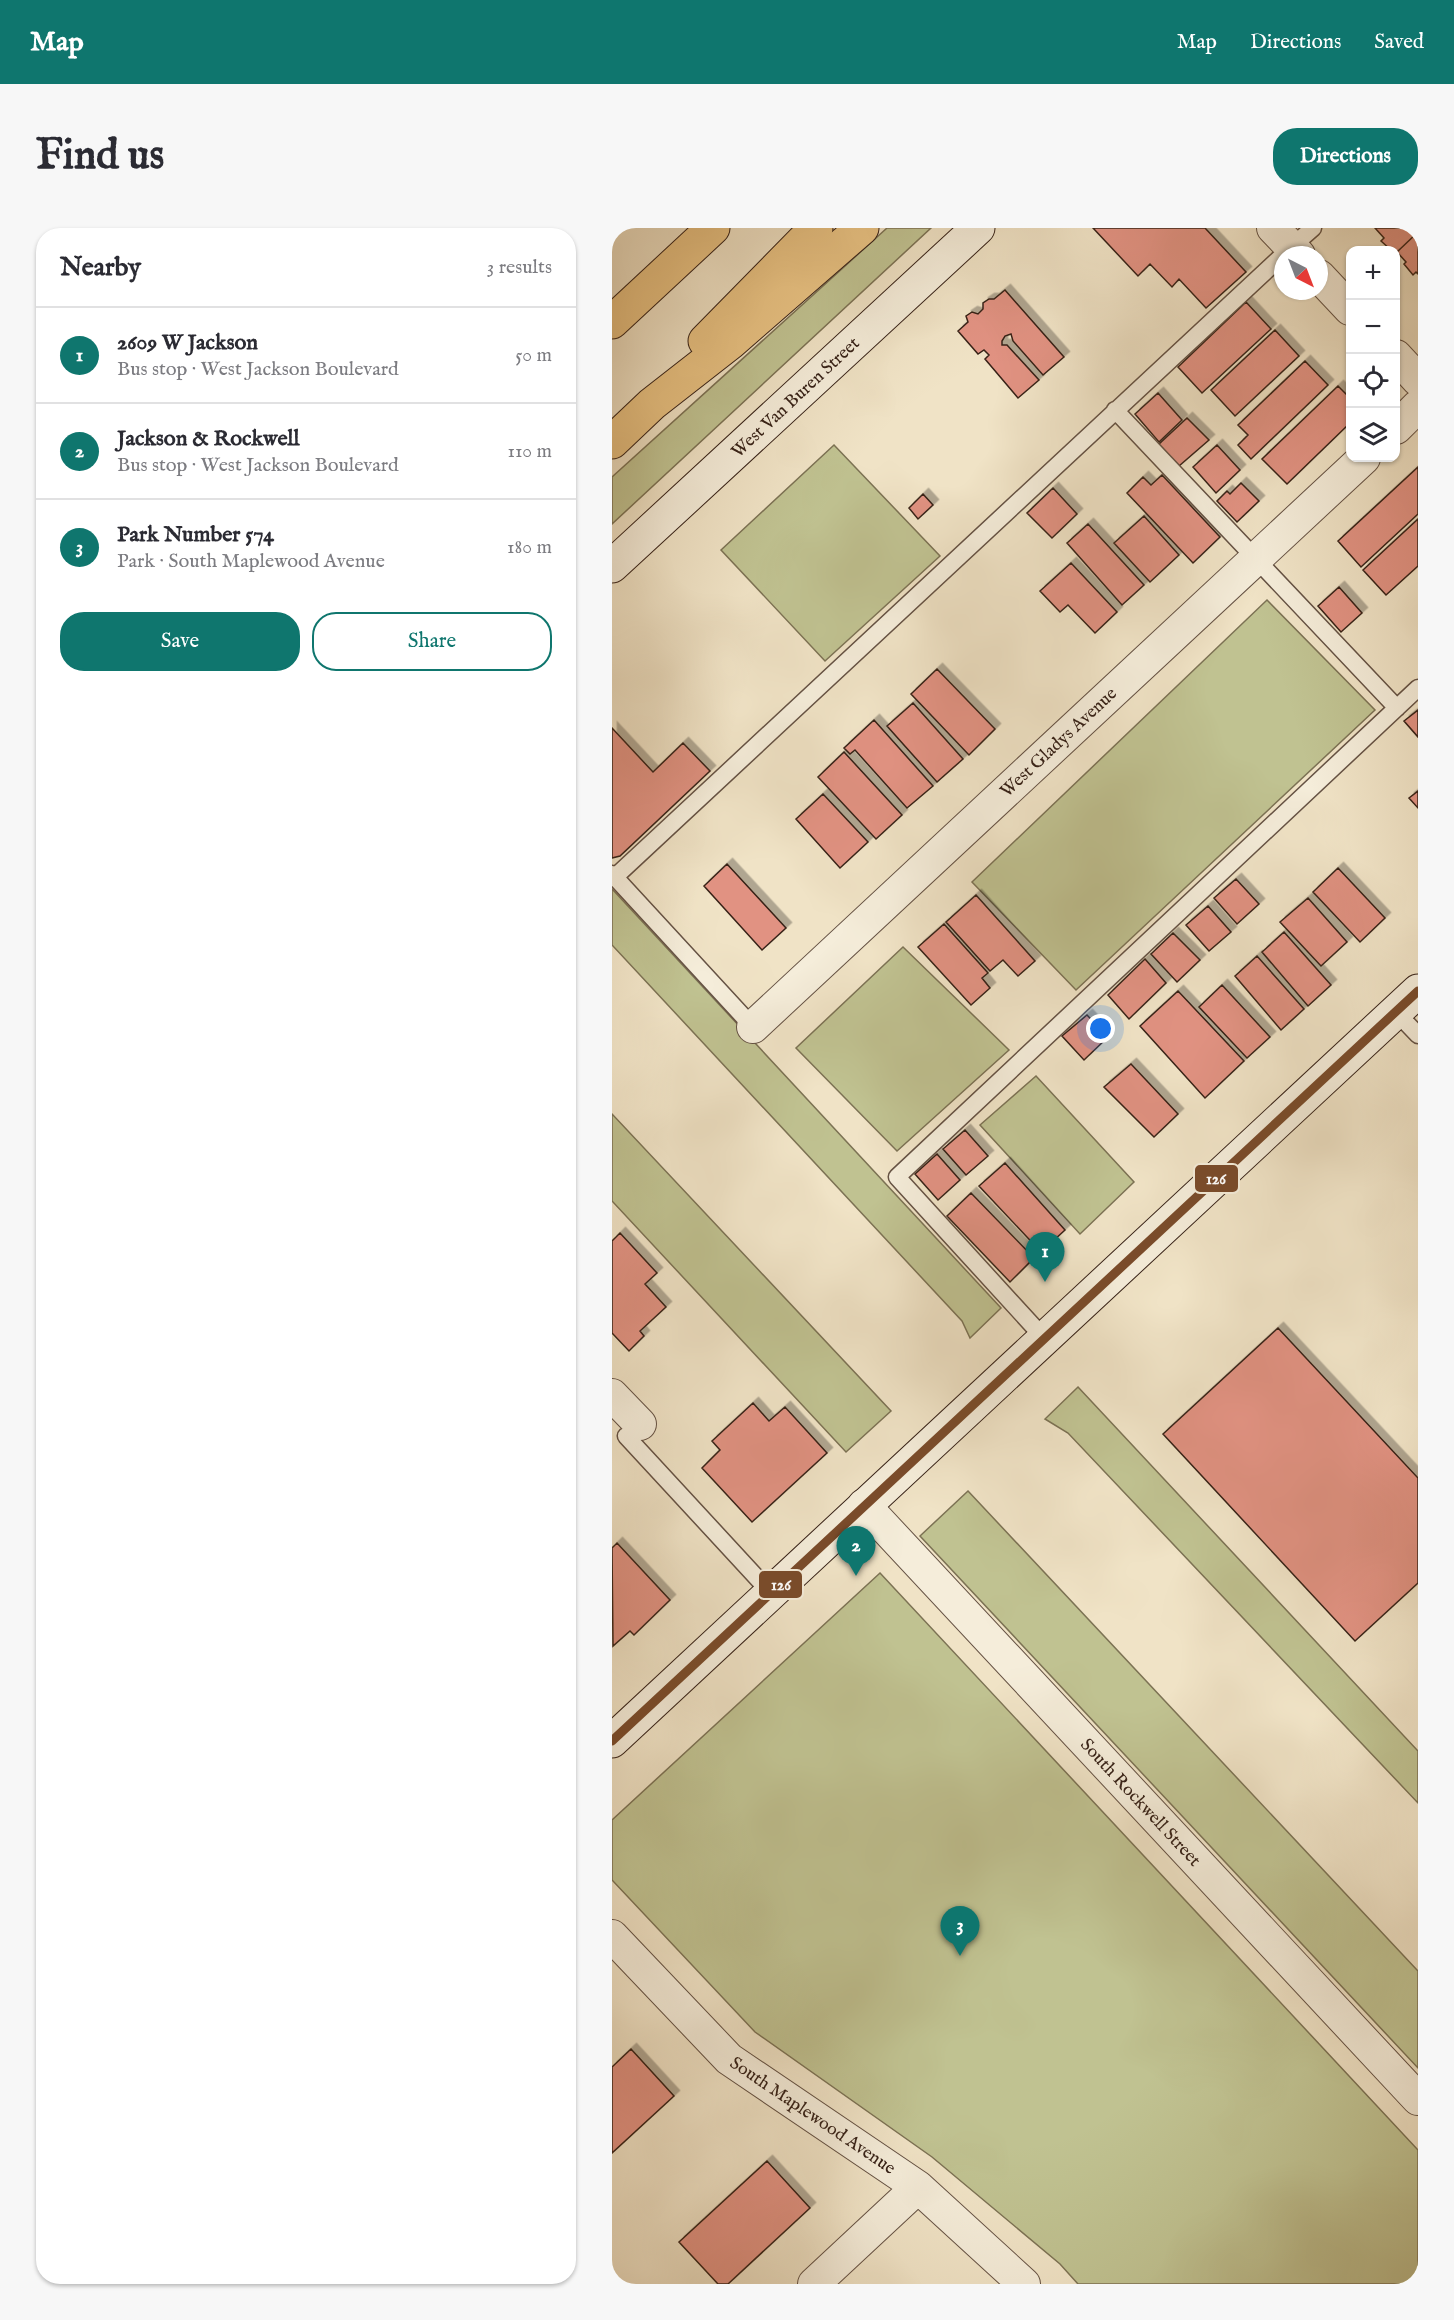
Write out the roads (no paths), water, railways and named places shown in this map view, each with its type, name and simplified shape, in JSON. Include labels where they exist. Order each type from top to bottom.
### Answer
[{"type":"highway","points":[[612,322],[713,228]]},
{"type":"highway","points":[[652,404],[715,328],[816,228]]},
{"type":"highway","points":[[612,442],[652,404],[730,343],[862,228]]},
{"type":"street","name":"West Van Buren Street","points":[[612,566],[978,228]]},
{"type":"street","points":[[1328,286],[1346,305]]},
{"type":"street","points":[[1400,361],[1418,380]]},
{"type":"street","points":[[1400,423],[1418,406]]},
{"type":"street","name":"West Gladys Avenue","points":[[753,1027],[1360,462]]},
{"type":"street","points":[[612,1741],[1044,1338],[1411,1013]]},
{"type":"street","points":[[612,1395],[633,1430]]},
{"type":"street","name":"South Rockwell Street","points":[[864,1505],[1418,2099]]},
{"type":"street","name":"South Maplewood Avenue","points":[[612,1936],[729,2059],[918,2187],[1024,2284]]},
{"type":"street","points":[[817,2283],[918,2187]]},
{"type":"lane","points":[[753,1027],[614,875],[1290,245]]},
{"type":"lane","points":[[1115,410],[1397,708]]},
{"type":"lane","points":[[1044,1338],[897,1177],[1418,688]]},
{"type":"lane","points":[[633,1430],[771,1593]]},
{"type":"place","name":"2609 W Jackson","points":[[1045,1282]]},
{"type":"place","name":"Jackson & Rockwell","points":[[856,1576]]},
{"type":"place","name":"Park Number 574","points":[[960,1956]]}]
